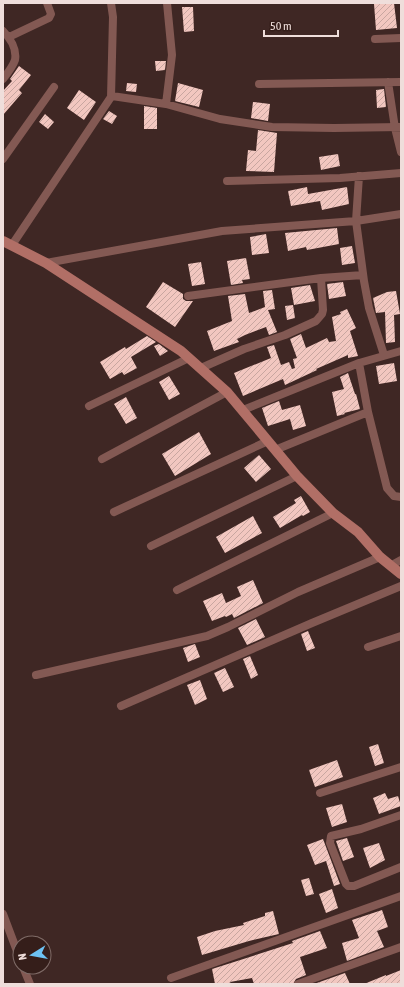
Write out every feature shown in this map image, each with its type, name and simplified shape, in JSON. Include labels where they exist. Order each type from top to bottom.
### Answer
[{"type":"street","points":[[10,37],[49,18],[51,14],[47,3]]},
{"type":"street","points":[[111,3],[113,17],[112,96],[8,243],[46,263],[182,351],[227,392],[297,476],[333,513],[358,532],[380,557],[392,565],[401,574]]},
{"type":"street","points":[[166,104],[172,55],[167,3]]},
{"type":"street","points":[[3,31],[10,37],[15,60],[3,79]]},
{"type":"street","points":[[375,39],[401,38]]},
{"type":"street","points":[[388,82],[398,128],[401,152]]},
{"type":"street","points":[[258,84],[401,82]]},
{"type":"street","points":[[3,159],[54,87]]},
{"type":"street","points":[[112,96],[166,104],[220,119],[272,127],[398,128]]},
{"type":"street","points":[[227,181],[401,173]]},
{"type":"street","points":[[359,176],[356,220],[363,275],[369,308],[384,355]]},
{"type":"street","points":[[46,263],[222,231],[356,220],[401,214]]},
{"type":"street","points":[[188,296],[321,278],[363,275]]},
{"type":"street","points":[[201,368],[244,349],[285,335],[316,320],[322,314],[323,310],[321,278]]},
{"type":"street","points":[[243,410],[359,363],[401,351]]},
{"type":"street","points":[[89,406],[189,358]]},
{"type":"street","points":[[359,363],[368,412],[387,488],[394,496],[401,497]]},
{"type":"street","points":[[102,459],[227,392]]},
{"type":"street","points":[[275,450],[368,412]]},
{"type":"street","points":[[114,512],[268,441]]},
{"type":"street","points":[[151,546],[297,476]]},
{"type":"street","points":[[177,590],[333,513]]},
{"type":"street","points":[[36,675],[207,636],[298,592],[380,557]]},
{"type":"street","points":[[392,565],[401,560]]},
{"type":"street","points":[[121,706],[401,586]]},
{"type":"street","points":[[368,647],[401,636]]},
{"type":"street","points":[[320,793],[401,767]]},
{"type":"street","points":[[401,816],[361,829],[331,836],[329,839],[348,886],[354,886],[401,868]]},
{"type":"street","points":[[171,978],[401,896]]},
{"type":"street","points":[[3,914],[12,938]]},
{"type":"street","points":[[298,984],[401,947]]},
{"type":"building","points":[[394,3],[397,28],[376,30],[374,4]]},
{"type":"building","points":[[182,7],[193,7],[194,31],[184,32]]},
{"type":"building","points":[[155,61],[166,61],[165,70],[156,71]]},
{"type":"building","points":[[19,66],[31,75],[19,90],[22,93],[3,115],[3,91],[12,81],[10,79]]},
{"type":"building","points":[[127,83],[137,84],[136,92],[126,91]]},
{"type":"building","points":[[178,83],[203,90],[199,107],[175,101]]},
{"type":"building","points":[[384,89],[386,107],[377,108],[376,90]]},
{"type":"building","points":[[79,90],[96,102],[84,120],[67,108]]},
{"type":"building","points":[[253,102],[270,104],[268,121],[251,118]]},
{"type":"building","points":[[144,106],[157,108],[157,129],[144,129]]},
{"type":"building","points":[[109,111],[117,116],[112,124],[103,119]]},
{"type":"building","points":[[45,114],[54,122],[48,129],[39,122]]},
{"type":"building","points":[[258,130],[277,133],[274,172],[246,171],[248,150],[256,151]]},
{"type":"building","points":[[338,154],[340,166],[321,170],[319,157]]},
{"type":"building","points":[[307,187],[308,194],[347,187],[349,204],[322,210],[320,201],[291,206],[288,191]]},
{"type":"building","points":[[337,228],[339,244],[307,250],[306,247],[288,251],[285,233]]},
{"type":"building","points":[[266,234],[269,253],[252,255],[250,237]]},
{"type":"building","points":[[352,246],[355,263],[342,265],[340,248]]},
{"type":"building","points":[[246,258],[250,279],[242,280],[243,283],[231,285],[227,261]]},
{"type":"building","points":[[201,262],[205,284],[192,286],[188,264]]},
{"type":"building","points":[[163,282],[183,294],[183,299],[186,301],[193,301],[175,327],[146,307]]},
{"type":"building","points":[[343,282],[346,296],[329,299],[327,284]]},
{"type":"building","points":[[310,285],[315,301],[294,305],[291,288]]},
{"type":"building","points":[[272,290],[275,309],[268,310],[277,332],[269,335],[266,327],[237,339],[239,342],[214,351],[207,331],[232,321],[228,296],[245,294],[249,313],[265,307],[263,291]]},
{"type":"building","points":[[396,291],[400,314],[394,315],[395,342],[386,343],[385,312],[376,313],[373,298],[387,292]]},
{"type":"building","points":[[293,305],[295,318],[287,320],[285,306]]},
{"type":"building","points":[[347,309],[356,328],[350,331],[358,356],[348,358],[348,355],[285,385],[283,379],[243,396],[234,373],[271,358],[267,347],[274,345],[281,365],[289,362],[292,369],[295,368],[293,359],[297,358],[290,339],[301,334],[306,348],[327,338],[329,342],[336,341],[332,317],[341,314],[340,312]]},
{"type":"building","points":[[147,336],[156,342],[131,357],[137,368],[124,375],[122,372],[110,379],[100,362],[125,347],[126,349]]},
{"type":"building","points":[[159,344],[168,351],[160,356],[154,346]]},
{"type":"building","points":[[394,363],[397,381],[379,384],[376,366]]},
{"type":"building","points":[[348,373],[360,409],[337,416],[332,392],[344,389],[340,377]]},
{"type":"building","points":[[169,376],[180,394],[169,400],[159,382]]},
{"type":"building","points":[[126,397],[137,418],[126,424],[114,404]]},
{"type":"building","points":[[279,401],[282,410],[300,405],[306,426],[293,430],[290,419],[268,426],[262,408]]},
{"type":"building","points":[[199,432],[211,454],[175,476],[162,454]]},
{"type":"building","points":[[259,455],[271,469],[256,482],[244,468]]},
{"type":"building","points":[[301,496],[310,512],[280,528],[273,517],[296,503],[294,500]]},
{"type":"building","points":[[253,516],[262,533],[225,553],[216,537]]},
{"type":"building","points":[[253,580],[263,603],[234,618],[232,614],[212,621],[203,601],[222,593],[226,603],[241,596],[237,587]]},
{"type":"building","points":[[256,619],[265,637],[247,645],[238,628]]},
{"type":"building","points":[[308,631],[315,648],[307,651],[301,634]]},
{"type":"building","points":[[195,644],[200,657],[188,662],[183,648]]},
{"type":"building","points":[[250,656],[258,675],[251,679],[243,659]]},
{"type":"building","points":[[225,668],[234,687],[223,692],[214,673]]},
{"type":"building","points":[[200,680],[207,699],[195,705],[187,685]]},
{"type":"building","points":[[378,744],[384,763],[375,766],[369,747]]},
{"type":"building","points":[[337,760],[343,777],[315,787],[309,770]]},
{"type":"building","points":[[385,793],[388,799],[398,796],[401,806],[379,814],[373,798]]},
{"type":"building","points":[[342,804],[347,822],[332,827],[326,808]]},
{"type":"building","points":[[347,838],[354,857],[343,861],[336,841]]},
{"type":"building","points":[[323,839],[340,884],[334,886],[326,861],[315,865],[307,845]]},
{"type":"building","points":[[379,843],[385,860],[370,868],[363,848]]},
{"type":"building","points":[[309,878],[314,894],[306,896],[301,880]]},
{"type":"building","points":[[332,889],[338,908],[326,913],[319,894]]},
{"type":"building","points":[[382,910],[388,927],[377,931],[384,947],[347,961],[342,943],[359,938],[352,920]]},
{"type":"building","points":[[273,911],[279,934],[202,955],[197,937],[215,931],[244,925],[243,923],[265,916],[265,913]]},
{"type":"building","points":[[320,931],[327,948],[300,957],[306,975],[296,979],[293,984],[254,984],[252,978],[230,982],[231,984],[215,984],[212,969],[293,943],[292,941]]},
{"type":"building","points":[[401,970],[401,984],[364,984],[386,975]]},
{"type":"building","points":[[345,973],[350,984],[314,984]]}]
